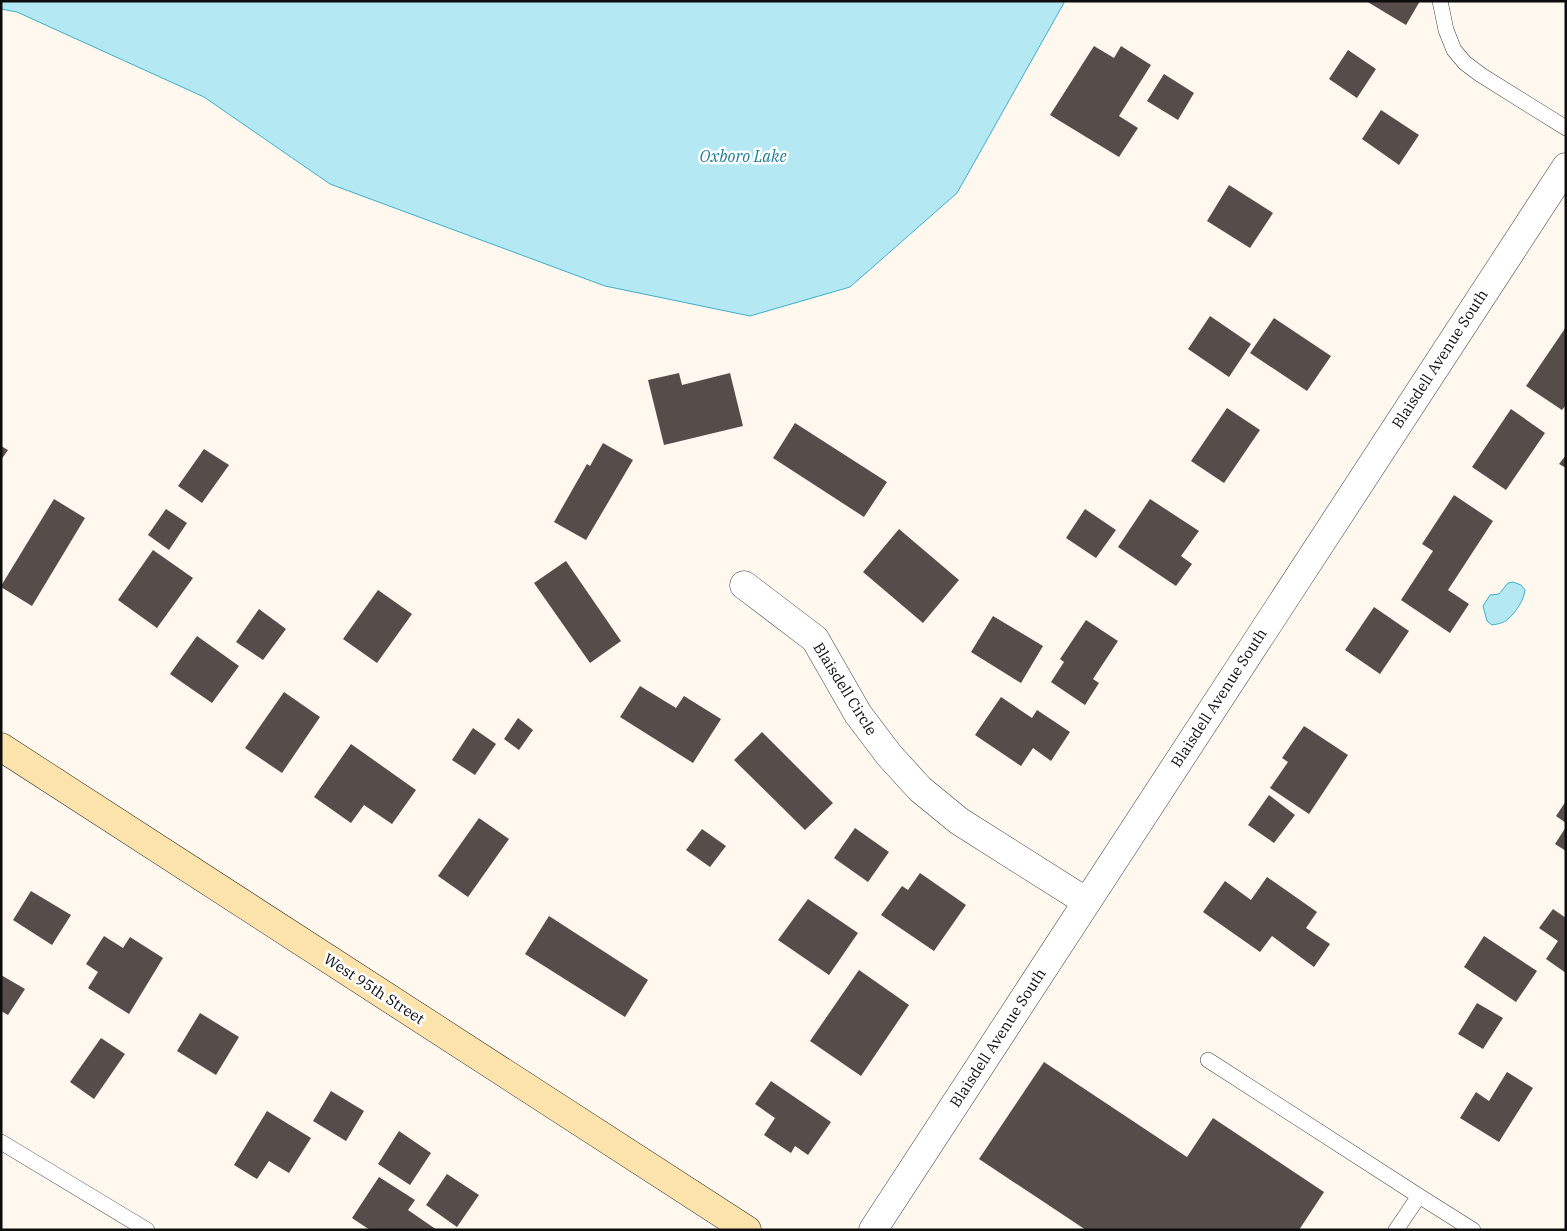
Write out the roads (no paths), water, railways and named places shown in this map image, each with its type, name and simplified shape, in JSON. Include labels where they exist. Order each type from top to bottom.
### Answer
[{"type":"street","name":"Blaisdell Avenue South","points":[[873,1230],[1566,167]]},
{"type":"street","name":"Blaisdell Circle","points":[[744,585],[815,639],[858,714],[888,755],[920,789],[959,821],[1087,902]]},
{"type":"street","name":"West 95th Street","points":[[1,748],[747,1230]]},
{"type":"lane","points":[[1440,1],[1454,50],[1465,64],[1566,128]]},
{"type":"lane","points":[[1208,1060],[1473,1230]]},
{"type":"lane","points":[[1,1142],[147,1230]]},
{"type":"lane","points":[[1396,1230],[1419,1196]]},
{"type":"water","name":"Oxboro Lake","points":[[1,1],[1065,1],[957,193],[850,287],[750,316],[605,286],[330,184],[204,97],[17,12],[1,9]]},
{"type":"water","points":[[1513,582],[1521,585],[1525,590],[1521,602],[1514,613],[1506,620],[1492,625],[1487,621],[1483,606],[1490,595],[1499,594],[1508,583]]}]
